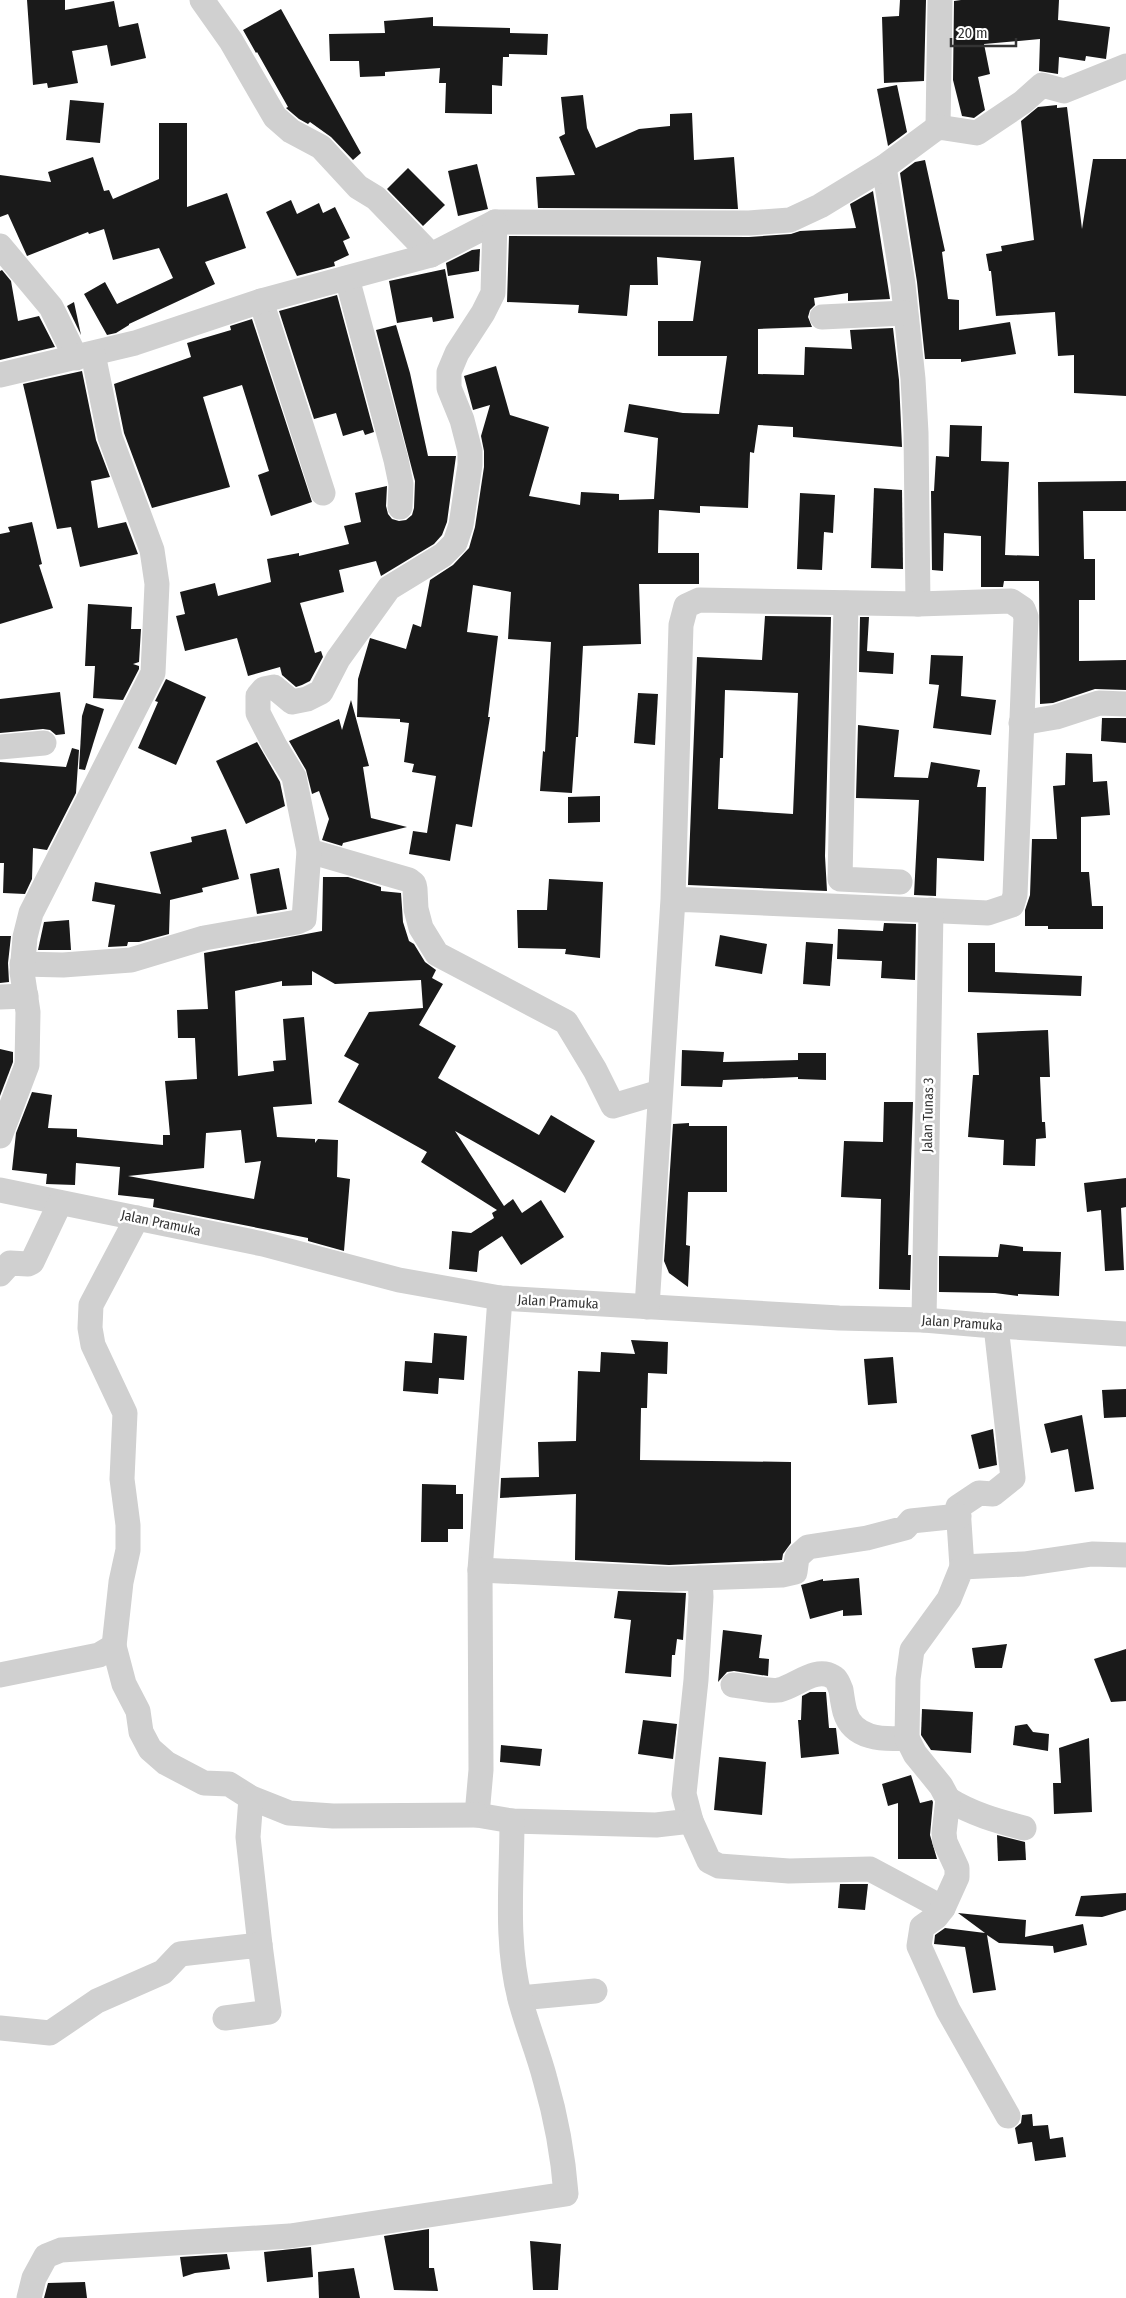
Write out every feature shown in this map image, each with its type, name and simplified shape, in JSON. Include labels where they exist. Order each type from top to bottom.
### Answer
[{"type":"street","points":[[202,0],[231,41],[275,117],[291,131],[321,147],[358,187],[376,198],[431,255]]},
{"type":"street","points":[[938,127],[940,0]]},
{"type":"street","points":[[0,375],[135,343],[261,301],[431,255],[495,222],[749,223],[790,220],[847,190],[884,167],[938,127],[977,133],[1023,102],[1042,85],[1064,91],[1126,66]]},
{"type":"street","points":[[884,167],[903,284],[913,379],[916,433],[918,604]]},
{"type":"street","points":[[22,964],[63,965],[131,960],[204,938],[297,922],[304,919],[309,851],[294,777],[258,713],[258,696],[264,689],[274,687],[292,702],[307,699],[322,692],[338,659],[390,588],[444,555],[455,542],[461,525],[470,465],[470,451],[462,420],[448,388],[449,372],[457,353],[483,313],[492,293],[495,222]]},
{"type":"street","points":[[0,246],[50,307],[85,356],[110,437],[152,550],[157,584],[154,672],[31,913],[24,937],[22,964],[28,1012],[27,1065],[0,1136]]},
{"type":"street","points":[[347,278],[396,460],[400,484],[400,507]]},
{"type":"street","points":[[261,301],[323,493]]},
{"type":"street","points":[[822,317],[905,313]]},
{"type":"street","points":[[647,1307],[673,899],[681,625],[686,606],[699,600],[918,604],[1011,601],[1023,609],[1026,617],[1015,895],[1012,905],[988,913],[673,899]]},
{"type":"street","points":[[846,603],[840,879],[900,882]]},
{"type":"street","points":[[1022,724],[1056,717],[1099,703],[1126,704]]},
{"type":"street","points":[[0,747],[44,743]]},
{"type":"street","points":[[309,851],[409,880],[414,884],[416,909],[421,928],[437,954],[566,1022],[595,1070],[613,1106],[660,1092]]},
{"type":"street","name":"Jalan Tunas 3","points":[[924,1320],[931,910]]},
{"type":"street","points":[[0,997],[26,996]]},
{"type":"street","name":"Jalan Pramuka","points":[[0,1190],[263,1244],[399,1280],[500,1298],[840,1318],[924,1320],[1126,1334]]},
{"type":"street","points":[[0,1274],[10,1263],[28,1264],[32,1262],[60,1202]]},
{"type":"street","points":[[137,1218],[91,1305],[90,1320],[93,1345],[125,1412],[122,1479],[128,1525],[128,1550],[121,1582],[114,1646],[124,1684],[138,1710],[141,1732],[150,1749],[166,1763],[204,1783],[229,1784],[251,1798],[289,1813],[332,1816],[477,1815],[512,1821],[656,1825],[691,1821]]},
{"type":"street","points":[[477,1815],[481,1770],[480,1570],[500,1298]]},
{"type":"street","points":[[996,1326],[1012,1478],[993,1494],[980,1493],[958,1507],[962,1567],[948,1599],[912,1650],[908,1679],[906,1738],[915,1754],[941,1786],[948,1799],[962,1808],[987,1819],[1024,1828]]},
{"type":"street","points":[[480,1570],[669,1578],[791,1574],[795,1572],[797,1557],[808,1547],[867,1538],[905,1528],[911,1521],[959,1516]]},
{"type":"street","points":[[962,1567],[1024,1564],[1092,1554],[1126,1556]]},
{"type":"street","points":[[700,1578],[701,1597],[696,1680],[684,1794],[691,1821],[709,1861],[719,1866],[789,1871],[870,1869],[943,1908]]},
{"type":"street","points":[[0,1675],[99,1655],[114,1646]]},
{"type":"street","points":[[733,1686],[777,1690],[809,1676],[825,1674],[835,1677],[839,1685],[845,1713],[852,1727],[866,1735],[886,1740],[906,1738]]},
{"type":"street","points":[[225,2018],[268,2012],[248,1837],[251,1798]]},
{"type":"street","points":[[948,1799],[944,1833],[945,1842],[957,1868],[957,1877],[943,1908],[936,1917],[922,1927],[919,1946],[948,2010],[1008,2116]]},
{"type":"street","points":[[29,2298],[34,2278],[46,2256],[61,2250],[290,2236],[566,2194],[563,2155],[552,2107],[520,1998],[509,1930],[512,1888],[512,1821]]},
{"type":"street","points":[[0,2028],[50,2033],[97,2001],[162,1972],[180,1954],[260,1945]]},
{"type":"street","points":[[520,1998],[595,1991]]},
{"type":"building","points":[[27,0],[65,0],[65,10],[114,1],[119,27],[138,23],[146,58],[111,66],[107,45],[72,51],[78,83],[48,88],[47,83],[33,85]]},
{"type":"building","points":[[900,0],[926,0],[924,81],[884,83],[882,17],[899,16]]},
{"type":"building","points":[[1059,0],[1058,20],[1110,27],[1106,59],[1086,56],[1085,61],[1059,57],[1058,74],[1039,71],[1040,39],[984,44],[990,74],[978,77],[985,110],[974,118],[962,116],[953,80],[954,1]]},
{"type":"building","points":[[281,9],[361,153],[353,160],[331,137],[310,122],[308,124],[299,119],[286,108],[288,107],[243,30]]},
{"type":"building","points":[[433,17],[433,26],[510,28],[510,33],[548,34],[547,55],[509,54],[509,57],[503,57],[502,86],[492,85],[492,114],[445,113],[446,83],[439,83],[440,68],[385,72],[385,76],[360,77],[359,61],[330,61],[329,34],[385,33],[384,21]]},
{"type":"building","points":[[897,85],[907,132],[888,146],[877,89]]},
{"type":"building","points":[[583,95],[587,128],[596,148],[639,129],[670,126],[670,114],[692,113],[694,160],[734,157],[738,209],[538,208],[536,177],[575,175],[559,137],[565,134],[561,97]]},
{"type":"building","points":[[70,100],[104,103],[100,143],[66,140]]},
{"type":"building","points":[[1057,105],[1057,108],[1067,107],[1082,229],[1093,159],[1126,159],[1126,396],[1074,393],[1074,355],[1058,356],[1055,312],[996,316],[991,271],[989,271],[986,254],[1002,251],[1001,246],[1034,240],[1021,121],[1038,107]]},
{"type":"building","points":[[159,123],[187,123],[187,207],[227,193],[246,248],[205,262],[215,284],[129,324],[116,333],[107,335],[84,294],[105,282],[117,304],[173,278],[159,248],[113,260],[104,229],[89,234],[88,232],[27,256],[8,214],[0,217],[0,175],[51,182],[48,172],[93,157],[104,191],[109,190],[113,199],[159,179]]},
{"type":"building","points":[[925,160],[945,251],[942,252],[948,299],[959,300],[959,330],[1010,322],[1016,354],[961,362],[961,359],[925,359],[917,282],[900,173],[915,162]]},
{"type":"building","points":[[477,164],[488,209],[458,216],[448,171]]},
{"type":"building","points":[[408,168],[445,205],[423,226],[387,189]]},
{"type":"building","points":[[873,191],[890,299],[848,301],[848,293],[814,298],[815,305],[810,310],[808,317],[812,327],[758,329],[758,374],[804,375],[805,347],[852,349],[850,330],[893,328],[899,380],[902,447],[793,437],[793,427],[758,425],[754,453],[750,452],[748,508],[700,506],[700,513],[659,510],[658,553],[699,553],[699,584],[639,584],[641,644],[583,646],[578,737],[576,737],[572,793],[540,791],[543,751],[545,752],[551,642],[508,639],[511,592],[473,585],[467,632],[498,636],[488,717],[490,717],[472,827],[456,824],[450,861],[409,854],[413,831],[427,833],[436,776],[412,772],[414,764],[404,762],[409,723],[400,722],[400,719],[357,717],[358,679],[370,638],[406,649],[413,624],[421,627],[430,580],[453,565],[469,548],[475,527],[484,467],[484,451],[481,436],[490,405],[473,410],[464,376],[496,366],[510,415],[549,427],[529,496],[580,505],[581,492],[619,494],[619,500],[654,499],[658,438],[624,432],[629,404],[683,413],[719,414],[727,356],[658,356],[658,321],[693,321],[701,261],[657,257],[658,285],[630,285],[627,316],[578,313],[579,305],[507,302],[509,236],[749,237],[791,234],[800,231],[856,228],[850,204]]},
{"type":"building","points":[[291,200],[297,214],[319,203],[323,213],[335,207],[350,238],[343,241],[349,255],[334,262],[335,266],[297,276],[266,212]]},
{"type":"building","points":[[480,249],[479,271],[448,276],[446,263],[472,250]]},
{"type":"building","points":[[445,269],[454,318],[433,322],[432,317],[397,323],[389,281]]},
{"type":"building","points":[[2,270],[11,281],[18,321],[39,316],[55,347],[0,360],[0,271]]},
{"type":"building","points":[[337,295],[374,432],[365,435],[363,430],[343,436],[336,413],[314,419],[279,311]]},
{"type":"building","points":[[74,302],[81,335],[67,306]]},
{"type":"building","points":[[252,319],[312,502],[271,516],[258,475],[269,471],[242,385],[203,397],[230,487],[152,508],[124,433],[114,384],[191,357],[187,343],[231,330],[230,326]]},
{"type":"building","points":[[396,325],[410,373],[428,456],[456,456],[447,522],[442,535],[434,544],[381,576],[376,561],[339,570],[344,592],[300,603],[315,653],[321,651],[323,657],[310,681],[302,685],[296,687],[282,675],[280,667],[248,676],[237,638],[185,651],[176,616],[185,614],[180,592],[215,583],[218,596],[271,582],[267,559],[299,553],[299,556],[349,544],[344,526],[361,522],[355,493],[387,486],[386,506],[388,514],[392,519],[406,520],[412,515],[415,481],[376,330]]},
{"type":"building","points":[[82,371],[96,440],[110,477],[91,481],[98,528],[126,522],[138,554],[80,567],[71,527],[57,529],[23,384]]},
{"type":"building","points":[[950,425],[982,426],[981,461],[1009,462],[1005,555],[1039,556],[1038,482],[1126,481],[1126,511],[1083,511],[1084,559],[1095,559],[1095,600],[1079,600],[1079,661],[1126,660],[1126,690],[1095,689],[1053,703],[1040,704],[1039,581],[1004,581],[1003,587],[981,587],[981,536],[944,533],[943,571],[932,570],[931,491],[934,491],[936,456],[949,457]]},
{"type":"building","points":[[874,488],[902,490],[903,569],[871,568]]},
{"type":"building","points":[[800,493],[835,495],[833,533],[824,532],[822,570],[797,569]]},
{"type":"building","points":[[32,522],[42,564],[39,565],[53,608],[0,624],[0,534],[10,532],[8,527]]},
{"type":"building","points":[[88,604],[132,607],[131,629],[141,629],[139,662],[133,664],[139,666],[139,669],[123,700],[93,698],[95,666],[85,666]]},
{"type":"building","points":[[765,616],[831,617],[825,856],[827,891],[688,885],[697,657],[762,660]],"holes":[[[725,690],[798,693],[793,814],[718,809],[720,758],[723,758]]]},
{"type":"building","points":[[860,617],[869,617],[867,651],[894,653],[893,674],[859,672]]},
{"type":"building","points":[[931,655],[963,656],[961,696],[996,700],[991,735],[933,728],[939,685],[929,684]]},
{"type":"building","points":[[166,679],[206,697],[176,765],[138,748],[158,702],[155,701]]},
{"type":"building","points":[[60,692],[65,734],[56,735],[50,730],[43,729],[0,733],[0,699]]},
{"type":"building","points":[[638,693],[658,694],[655,745],[634,743]]},
{"type":"building","points":[[351,700],[369,766],[363,767],[371,818],[407,827],[343,843],[342,846],[322,840],[329,819],[319,791],[312,794],[306,770],[289,741],[339,719],[342,730]]},
{"type":"building","points":[[86,703],[104,709],[85,770],[79,769],[82,716]]},
{"type":"building","points":[[1102,718],[1126,718],[1126,743],[1101,741]]},
{"type":"building","points":[[858,725],[899,730],[894,777],[928,778],[931,762],[980,770],[977,787],[986,787],[984,861],[937,858],[936,896],[914,895],[919,800],[856,798]]},
{"type":"building","points":[[257,742],[280,782],[285,806],[246,824],[216,761]]},
{"type":"building","points":[[72,748],[79,750],[76,793],[47,850],[33,848],[32,879],[25,894],[3,893],[4,863],[0,863],[0,762],[66,767]]},
{"type":"building","points":[[1066,753],[1092,754],[1093,782],[1107,781],[1110,815],[1081,817],[1081,872],[1089,872],[1092,906],[1103,906],[1103,929],[1048,929],[1048,926],[1025,926],[1025,910],[1030,895],[1032,839],[1057,839],[1053,786],[1065,785]]},
{"type":"building","points":[[600,796],[600,822],[568,823],[568,797]]},
{"type":"building","points":[[226,829],[239,879],[202,888],[203,892],[170,900],[169,934],[139,942],[128,942],[127,946],[108,947],[115,905],[92,901],[95,882],[161,894],[150,852],[192,842],[191,837]]},
{"type":"building","points":[[279,868],[287,909],[257,914],[250,874]]},
{"type":"building","points":[[323,877],[348,877],[381,887],[381,891],[401,893],[403,922],[409,941],[414,944],[425,962],[436,970],[432,978],[443,984],[419,1025],[456,1046],[438,1078],[539,1135],[551,1115],[595,1141],[565,1193],[455,1131],[504,1206],[513,1199],[522,1213],[541,1200],[564,1237],[521,1265],[502,1236],[479,1251],[477,1272],[449,1269],[452,1231],[471,1233],[494,1218],[492,1213],[497,1210],[421,1162],[427,1152],[338,1102],[359,1064],[344,1056],[369,1012],[423,1008],[421,980],[335,984],[312,971],[312,985],[282,986],[282,981],[235,991],[238,1076],[274,1071],[273,1061],[286,1060],[283,1019],[304,1017],[312,1104],[273,1107],[277,1137],[315,1139],[315,1143],[318,1139],[338,1140],[337,1177],[350,1179],[344,1251],[308,1241],[308,1238],[153,1207],[154,1199],[118,1195],[120,1167],[76,1163],[75,1185],[46,1184],[47,1174],[12,1170],[16,1133],[32,1092],[52,1095],[48,1128],[77,1129],[77,1137],[163,1145],[163,1135],[170,1135],[165,1081],[197,1079],[195,1038],[178,1038],[177,1010],[208,1009],[204,953],[322,931]],"holes":[[[241,1130],[245,1163],[261,1161],[254,1199],[128,1176],[204,1168],[206,1133]]]},
{"type":"building","points":[[549,879],[603,882],[600,958],[565,954],[566,949],[518,948],[517,910],[547,910]]},
{"type":"building","points":[[69,920],[71,950],[38,950],[44,922]]},
{"type":"building","points":[[884,923],[916,924],[915,980],[881,978],[882,961],[837,959],[838,929],[883,931]]},
{"type":"building","points":[[720,935],[767,944],[762,974],[715,966]]},
{"type":"building","points":[[0,936],[11,936],[8,963],[9,982],[0,983]]},
{"type":"building","points":[[806,942],[833,944],[830,986],[803,984]]},
{"type":"building","points":[[968,943],[995,943],[995,972],[1082,976],[1081,996],[968,992]]},
{"type":"building","points":[[1048,1030],[1050,1077],[1040,1077],[1042,1122],[1045,1122],[1046,1138],[1036,1139],[1035,1166],[1003,1165],[1004,1140],[968,1137],[973,1075],[979,1075],[977,1033]]},
{"type":"building","points":[[0,1049],[13,1052],[13,1062],[0,1096]]},
{"type":"building","points":[[682,1050],[724,1052],[723,1062],[798,1060],[798,1053],[826,1053],[826,1080],[798,1079],[798,1077],[723,1080],[722,1087],[681,1086]]},
{"type":"building","points":[[884,1102],[913,1102],[908,1255],[911,1255],[910,1290],[879,1289],[881,1199],[841,1197],[844,1141],[883,1142]]},
{"type":"building","points":[[689,1123],[689,1126],[727,1126],[727,1192],[688,1192],[686,1245],[690,1246],[688,1287],[669,1273],[664,1261],[673,1124]]},
{"type":"building","points":[[1126,1178],[1126,1207],[1121,1208],[1124,1270],[1105,1271],[1101,1210],[1087,1212],[1084,1183]]},
{"type":"building","points":[[1000,1244],[1023,1247],[1023,1251],[1061,1252],[1059,1296],[939,1292],[939,1256],[998,1257]]},
{"type":"building","points":[[434,1333],[467,1336],[464,1380],[439,1378],[438,1394],[403,1391],[405,1361],[432,1363]]},
{"type":"building","points":[[631,1340],[668,1342],[667,1374],[648,1373],[647,1408],[641,1408],[640,1460],[791,1462],[791,1543],[783,1554],[782,1560],[669,1565],[575,1560],[576,1494],[500,1498],[501,1478],[539,1477],[538,1442],[576,1441],[578,1371],[600,1372],[601,1352],[635,1354]]},
{"type":"building","points":[[893,1357],[897,1403],[868,1405],[864,1359]]},
{"type":"building","points":[[1126,1389],[1126,1417],[1104,1418],[1102,1390]]},
{"type":"building","points":[[1082,1415],[1094,1489],[1075,1492],[1068,1449],[1051,1453],[1044,1424]]},
{"type":"building","points":[[993,1429],[997,1465],[979,1469],[971,1435]]},
{"type":"building","points":[[422,1484],[456,1485],[456,1494],[463,1494],[463,1529],[448,1529],[448,1542],[421,1542]]},
{"type":"building","points":[[859,1578],[862,1615],[843,1616],[843,1610],[810,1619],[801,1585],[823,1579],[823,1581]]},
{"type":"building","points":[[618,1591],[686,1593],[683,1640],[677,1639],[675,1655],[672,1655],[671,1677],[625,1673],[631,1620],[614,1618]]},
{"type":"building","points":[[723,1630],[762,1635],[759,1658],[769,1659],[768,1676],[734,1671],[727,1672],[718,1682]]},
{"type":"building","points":[[1007,1644],[1002,1668],[975,1668],[972,1648]]},
{"type":"building","points":[[1126,1649],[1126,1701],[1111,1702],[1094,1659]]},
{"type":"building","points":[[810,1692],[826,1692],[829,1728],[836,1728],[839,1754],[801,1758],[798,1720],[801,1720],[802,1696]]},
{"type":"building","points":[[922,1709],[973,1712],[971,1753],[931,1750],[921,1735]]},
{"type":"building","points":[[643,1720],[677,1724],[673,1759],[638,1754]]},
{"type":"building","points":[[1027,1724],[1033,1732],[1049,1734],[1048,1751],[1013,1745],[1015,1726]]},
{"type":"building","points":[[1089,1738],[1092,1812],[1054,1814],[1053,1783],[1061,1783],[1059,1748]]},
{"type":"building","points":[[501,1745],[542,1749],[540,1766],[500,1762]]},
{"type":"building","points":[[719,1757],[766,1762],[762,1815],[714,1810]]},
{"type":"building","points":[[911,1775],[920,1803],[932,1800],[933,1802],[930,1835],[937,1859],[898,1859],[898,1803],[888,1806],[882,1784]]},
{"type":"building","points":[[997,1835],[1025,1842],[1026,1860],[998,1861]]},
{"type":"building","points":[[840,1884],[868,1884],[865,1910],[838,1908]]},
{"type":"building","points":[[1126,1893],[1126,1910],[1102,1917],[1075,1916],[1081,1896]]},
{"type":"building","points":[[958,1913],[1026,1920],[1025,1937],[1083,1924],[1087,1945],[1054,1953],[1053,1946],[999,1943],[987,1935],[996,1990],[973,1993],[965,1947],[934,1944],[935,1935],[945,1928],[985,1933]]},
{"type":"building","points":[[1032,2114],[1033,2126],[1048,2125],[1050,2139],[1063,2137],[1066,2157],[1035,2161],[1032,2142],[1018,2144],[1015,2128],[1021,2123],[1022,2115]]},
{"type":"building","points":[[429,2229],[429,2268],[434,2268],[438,2291],[394,2290],[384,2236]]},
{"type":"building","points":[[530,2241],[561,2244],[558,2290],[533,2290]]},
{"type":"building","points":[[311,2247],[313,2277],[267,2282],[264,2252]]},
{"type":"building","points":[[227,2254],[230,2269],[195,2273],[183,2277],[180,2257]]},
{"type":"building","points":[[354,2268],[360,2298],[319,2298],[318,2272]]},
{"type":"building","points":[[85,2282],[87,2298],[44,2298],[48,2283]]}]
